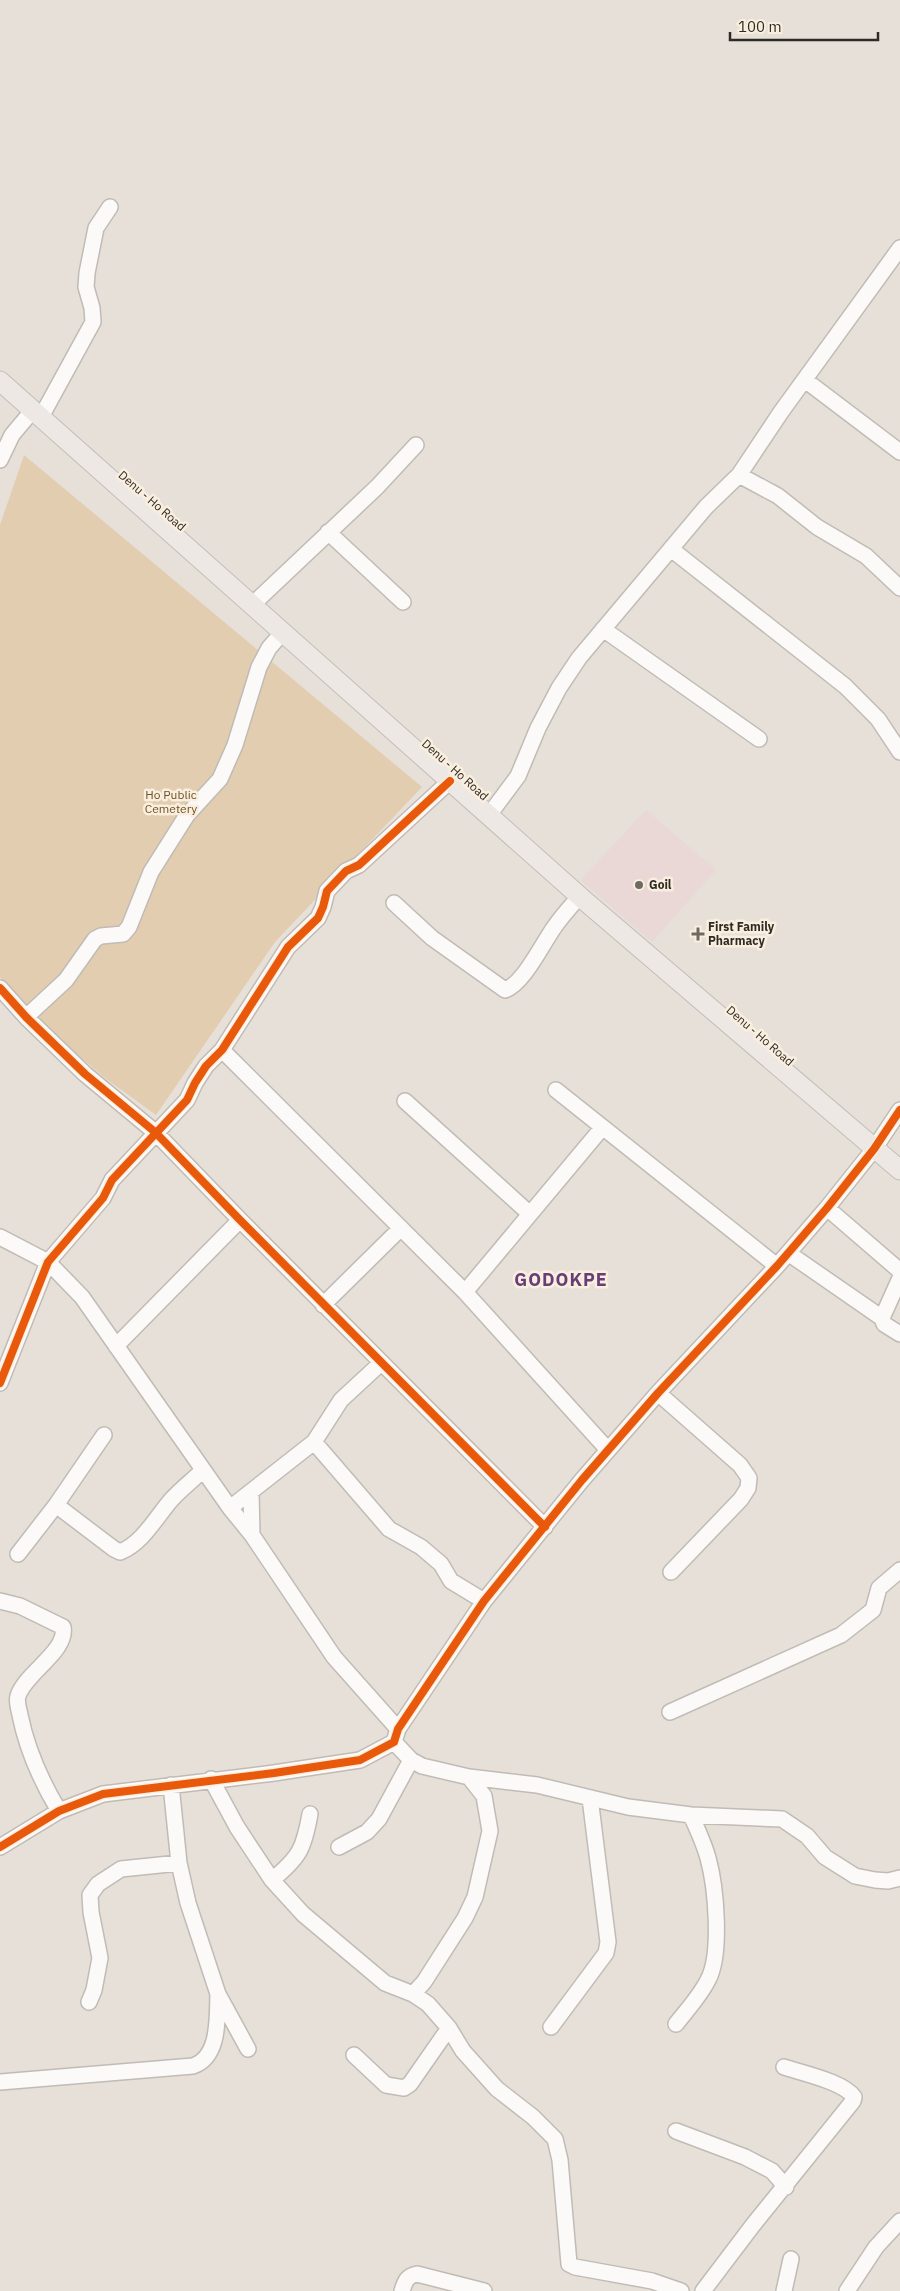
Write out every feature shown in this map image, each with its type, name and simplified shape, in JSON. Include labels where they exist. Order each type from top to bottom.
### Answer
[{"type":"main road","name":"Denu - Ho Road","points":[[0,380],[488,816],[900,1170]]},
{"type":"street","points":[[0,460],[12,435],[37,414],[93,322],[92,308],[86,288],[87,273],[96,228],[110,207]]},
{"type":"street","points":[[488,816],[518,776],[538,728],[559,688],[578,658],[706,507],[739,475],[781,412],[900,248]]},
{"type":"street","points":[[805,380],[900,452]]},
{"type":"street","points":[[252,605],[377,488],[416,445]]},
{"type":"street","points":[[739,475],[778,496],[817,527],[866,556],[900,588]]},
{"type":"street","points":[[328,532],[403,602]]},
{"type":"street","points":[[672,549],[845,686],[878,719],[900,752]]},
{"type":"street","points":[[603,629],[759,739]]},
{"type":"street","points":[[26,1018],[66,980],[95,939],[101,936],[123,934],[129,927],[151,872],[187,815],[220,779],[235,745],[259,668],[269,648],[283,632]]},
{"type":"street","points":[[0,1383],[48,1262],[103,1198],[112,1180],[187,1100],[206,1066],[222,1050],[288,947],[318,918],[327,891],[346,871],[359,865],[450,781]]},
{"type":"street","points":[[394,903],[432,938],[505,990],[511,987],[534,960],[560,918],[580,896]]},
{"type":"street","points":[[0,988],[26,1018],[85,1074],[156,1132],[323,1305],[544,1527]]},
{"type":"street","points":[[222,1050],[465,1292],[608,1450]]},
{"type":"street","points":[[556,1090],[777,1266]]},
{"type":"street","points":[[405,1101],[530,1214]]},
{"type":"street","points":[[0,1847],[59,1812],[103,1794],[211,1779],[274,1774],[360,1760],[396,1736],[484,1601],[608,1450],[658,1393],[777,1266],[827,1208],[874,1149],[900,1110]]},
{"type":"street","points":[[465,1292],[602,1128]]},
{"type":"street","points":[[827,1208],[900,1271]]},
{"type":"street","points":[[116,1346],[240,1220]]},
{"type":"street","points":[[323,1305],[401,1228]]},
{"type":"street","points":[[0,1237],[48,1262],[82,1297],[230,1508],[252,1535],[334,1658],[396,1736],[411,1760],[422,1766],[469,1777],[537,1785],[628,1807],[691,1815],[782,1819],[807,1836],[825,1856],[855,1876],[888,1881],[900,1878]]},
{"type":"street","points":[[788,1253],[882,1318],[884,1324],[900,1334]]},
{"type":"street","points":[[882,1318],[900,1278]]},
{"type":"street","points":[[230,1508],[314,1442],[341,1400],[381,1362]]},
{"type":"street","points":[[658,1393],[740,1465],[749,1478],[748,1488],[741,1499],[671,1572]]},
{"type":"street","points":[[18,1554],[56,1505],[104,1435]]},
{"type":"street","points":[[314,1442],[389,1529],[421,1546],[441,1564],[451,1581],[484,1601]]},
{"type":"street","points":[[56,1505],[120,1552],[128,1548],[145,1532],[172,1499],[203,1470]]},
{"type":"street","points":[[251,1492],[252,1535]]},
{"type":"street","points":[[670,1712],[841,1635],[873,1610],[879,1588],[900,1570]]},
{"type":"street","points":[[0,1601],[20,1606],[63,1627],[62,1640],[51,1655],[24,1683],[17,1698],[25,1740],[44,1785],[59,1812]]},
{"type":"street","points":[[339,1847],[367,1832],[379,1819],[411,1760]]},
{"type":"street","points":[[413,1994],[424,1982],[464,1918],[477,1890],[490,1831],[484,1796],[469,1777]]},
{"type":"street","points":[[211,1779],[237,1827],[272,1880],[303,1914],[385,1983],[413,1994],[428,2004],[449,2028],[463,2051],[497,2089],[533,2117],[554,2138],[560,2160],[569,2264],[575,2267],[652,2281],[681,2291]]},
{"type":"street","points":[[171,1785],[179,1863],[188,1903],[218,1994],[248,2049]]},
{"type":"street","points":[[551,2027],[606,1953],[608,1942],[590,1798]]},
{"type":"street","points":[[272,1880],[296,1857],[305,1841],[310,1814]]},
{"type":"street","points":[[676,2024],[709,1979],[714,1962],[714,1886],[708,1857],[691,1815]]},
{"type":"street","points":[[89,2002],[94,1990],[100,1958],[91,1912],[90,1895],[98,1884],[121,1869],[179,1863]]},
{"type":"street","points":[[0,2082],[193,2066],[202,2063],[211,2053],[217,2020],[218,1994]]},
{"type":"street","points":[[354,2055],[386,2085],[404,2088],[410,2084],[449,2028]]},
{"type":"street","points":[[703,2291],[753,2225],[832,2129],[854,2097],[839,2086],[784,2067]]},
{"type":"street","points":[[676,2131],[745,2157],[772,2171],[786,2187]]},
{"type":"street","points":[[847,2291],[876,2247],[900,2221]]},
{"type":"street","points":[[784,2291],[790,2260]]},
{"type":"street","points":[[402,2291],[406,2279],[417,2274],[484,2291]]},
{"type":"shaded area","points":[[646,810],[716,870],[652,942],[581,880]]},
{"type":"green space","name":"Ho Public Cemetery","points":[[24,455],[422,787],[275,942],[156,1115],[105,1078],[46,1028],[0,977],[0,525]]},
{"type":"cycle path","points":[[0,1383],[48,1262],[103,1198],[112,1180],[187,1100],[206,1066],[222,1050],[288,947],[318,918],[327,891],[346,871],[359,865],[450,781]]},
{"type":"cycle path","points":[[0,988],[26,1017],[85,1074],[155,1132],[545,1527]]},
{"type":"cycle path","points":[[0,1847],[59,1811],[103,1794],[274,1773],[360,1760],[394,1742],[398,1729],[484,1601],[582,1480],[658,1393],[777,1266],[827,1208],[874,1149],[900,1110]]},
{"type":"place","name":"Goil","points":[[639,885]]},
{"type":"place","name":"First Family Pharmacy","points":[[698,934]]},
{"type":"district","name":"GODOKPE","points":[[561,1280]]}]
